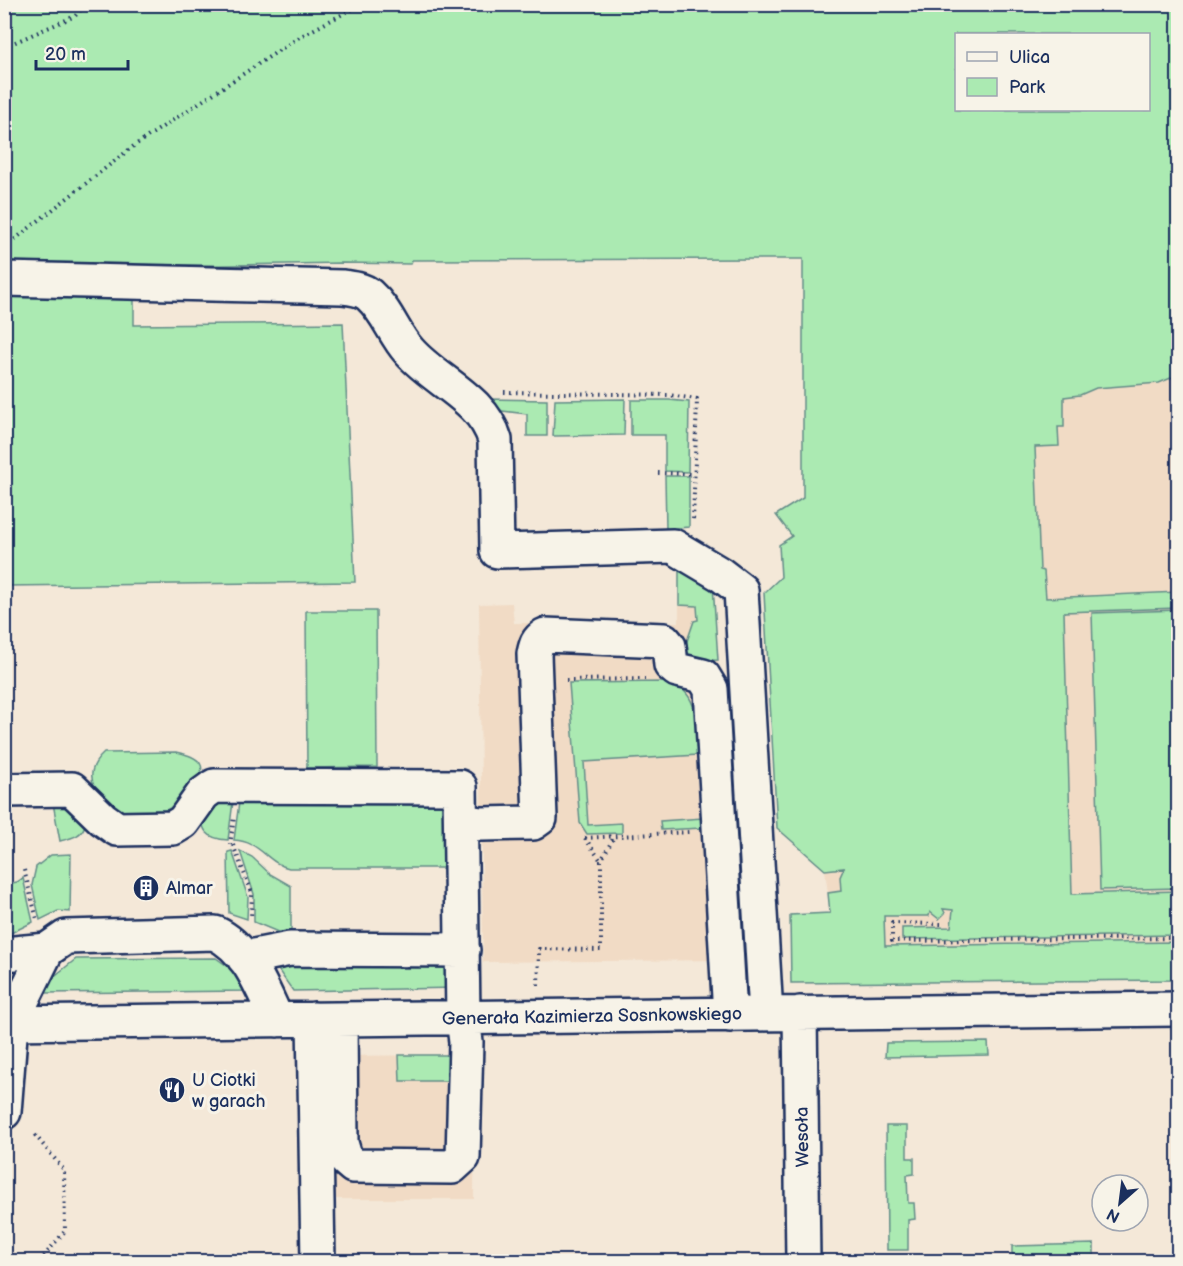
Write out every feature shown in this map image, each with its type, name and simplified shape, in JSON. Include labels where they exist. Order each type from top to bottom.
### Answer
[{"type":"street","points":[[4,279],[342,287],[366,292],[384,310],[409,351],[485,416],[489,423],[495,440],[496,551],[674,546],[720,574],[741,590],[766,1014]]},
{"type":"street","points":[[461,822],[533,823],[540,818],[534,654],[536,644],[545,635],[664,640],[669,646],[671,665],[677,670],[703,676],[711,689],[730,1015]]},
{"type":"street","points":[[4,790],[72,789],[103,819],[117,829],[173,828],[183,822],[203,794],[214,786],[460,787],[466,1042],[463,1157],[452,1167],[353,1166],[346,1160],[341,1143],[327,1019]]},
{"type":"street","points":[[4,954],[43,938],[215,933],[234,944],[244,958],[277,1020]]},
{"type":"street","points":[[4,1112],[8,1023],[26,991],[43,938]]},
{"type":"street","points":[[244,958],[290,949],[464,950]]},
{"type":"street","name":"Generała Kazimierza Sosnkowskiego","points":[[8,1023],[1179,1009]]},
{"type":"street","name":"Wesoła","points":[[800,1013],[803,1262]]},
{"type":"street","points":[[318,1262],[327,1019]]},
{"type":"path","points":[[4,47],[75,16],[86,4]]},
{"type":"path","points":[[4,248],[135,145],[301,36],[362,4]]},
{"type":"path","points":[[493,392],[668,395],[697,399],[694,509]]},
{"type":"path","points":[[658,473],[694,474]]},
{"type":"path","points":[[535,680],[656,679]]},
{"type":"path","points":[[601,861],[585,838],[695,832]]},
{"type":"path","points":[[538,995],[539,949],[601,950],[601,861],[614,837]]},
{"type":"path","points":[[233,845],[252,893],[250,925]]},
{"type":"path","points":[[24,870],[43,938]]},
{"type":"path","points":[[941,924],[892,923],[892,941],[1179,938]]},
{"type":"path","points":[[35,1134],[64,1170],[65,1231],[39,1262]]},
{"type":"shaded area","points":[[1178,273],[1178,957],[835,950],[825,870],[777,828],[764,593],[781,577],[779,545],[792,536],[776,515]]},
{"type":"shaded area","points":[[679,593],[713,593],[739,960],[483,962],[479,604],[512,603],[514,623],[679,622]]},
{"type":"shaded area","points":[[454,1055],[475,1086],[474,1199],[331,1199],[330,1056]]},
{"type":"green space","points":[[5,5],[1178,5],[1178,375],[1159,383],[1096,388],[1080,395],[1064,397],[1064,427],[1058,427],[1059,446],[1035,447],[1040,570],[1044,571],[1046,598],[1178,592],[1178,608],[1064,612],[1072,894],[1178,891],[1178,935],[902,939],[902,928],[951,927],[953,910],[943,909],[945,913],[939,919],[930,912],[929,916],[884,916],[885,946],[1178,942],[1178,980],[791,983],[790,915],[830,913],[828,893],[841,891],[840,877],[844,868],[825,870],[777,828],[764,593],[781,577],[779,545],[792,536],[776,515],[803,498],[803,259],[412,260],[411,264],[342,263],[5,269]]},
{"type":"green space","points":[[5,289],[134,291],[134,325],[343,323],[355,582],[5,586]]},
{"type":"green space","points":[[485,399],[547,400],[547,436],[527,436],[527,414],[502,411]]},
{"type":"green space","points":[[625,399],[624,435],[553,436],[555,400]]},
{"type":"green space","points":[[631,400],[689,402],[688,472],[665,471],[665,435],[631,435]]},
{"type":"green space","points":[[665,476],[689,476],[689,527],[666,529]]},
{"type":"green space","points":[[679,565],[713,585],[718,660],[693,661],[685,647],[694,621],[698,620],[697,606],[679,605]]},
{"type":"green space","points":[[1178,610],[1178,888],[1100,890],[1092,613]]},
{"type":"green space","points":[[306,611],[376,611],[377,767],[307,768]]},
{"type":"green space","points":[[669,682],[679,687],[692,702],[695,712],[698,755],[584,762],[588,825],[622,823],[622,833],[587,834],[580,823],[569,683]]},
{"type":"green space","points":[[177,752],[197,760],[201,765],[201,770],[190,790],[166,810],[146,815],[115,807],[100,794],[92,780],[93,768],[104,753]]},
{"type":"green space","points":[[234,794],[228,840],[215,838],[204,828],[203,809]]},
{"type":"green space","points":[[240,795],[439,802],[446,809],[452,868],[289,868],[275,862],[250,844],[234,840]]},
{"type":"green space","points":[[69,797],[86,822],[85,827],[73,837],[60,841],[52,798]]},
{"type":"green space","points":[[703,818],[703,828],[661,830],[660,821]]},
{"type":"green space","points":[[232,851],[248,897],[247,919],[229,913],[228,852]]},
{"type":"green space","points":[[240,851],[252,857],[270,874],[291,886],[291,936],[254,922],[254,894]]},
{"type":"green space","points":[[71,854],[70,912],[58,911],[40,920],[32,885],[36,867],[51,855]]},
{"type":"green space","points":[[23,878],[33,922],[7,935],[7,884]]},
{"type":"green space","points":[[446,955],[457,988],[293,991],[274,964]]},
{"type":"green space","points":[[216,958],[240,975],[251,991],[42,993],[52,978],[76,959]]},
{"type":"green space","points":[[988,1042],[989,1055],[885,1057],[886,1043]]},
{"type":"green space","points":[[399,1055],[454,1055],[455,1081],[400,1081]]},
{"type":"green space","points":[[886,1126],[907,1126],[907,1158],[914,1158],[914,1174],[907,1175],[908,1203],[914,1203],[915,1219],[908,1220],[908,1250],[887,1250]]},
{"type":"green space","points":[[1094,1244],[1094,1261],[1019,1261],[1012,1253],[1012,1246]]},
{"type":"place","name":"Almar","points":[[146,888]]},
{"type":"place","name":"U Ciotki w garach","points":[[172,1090]]}]
